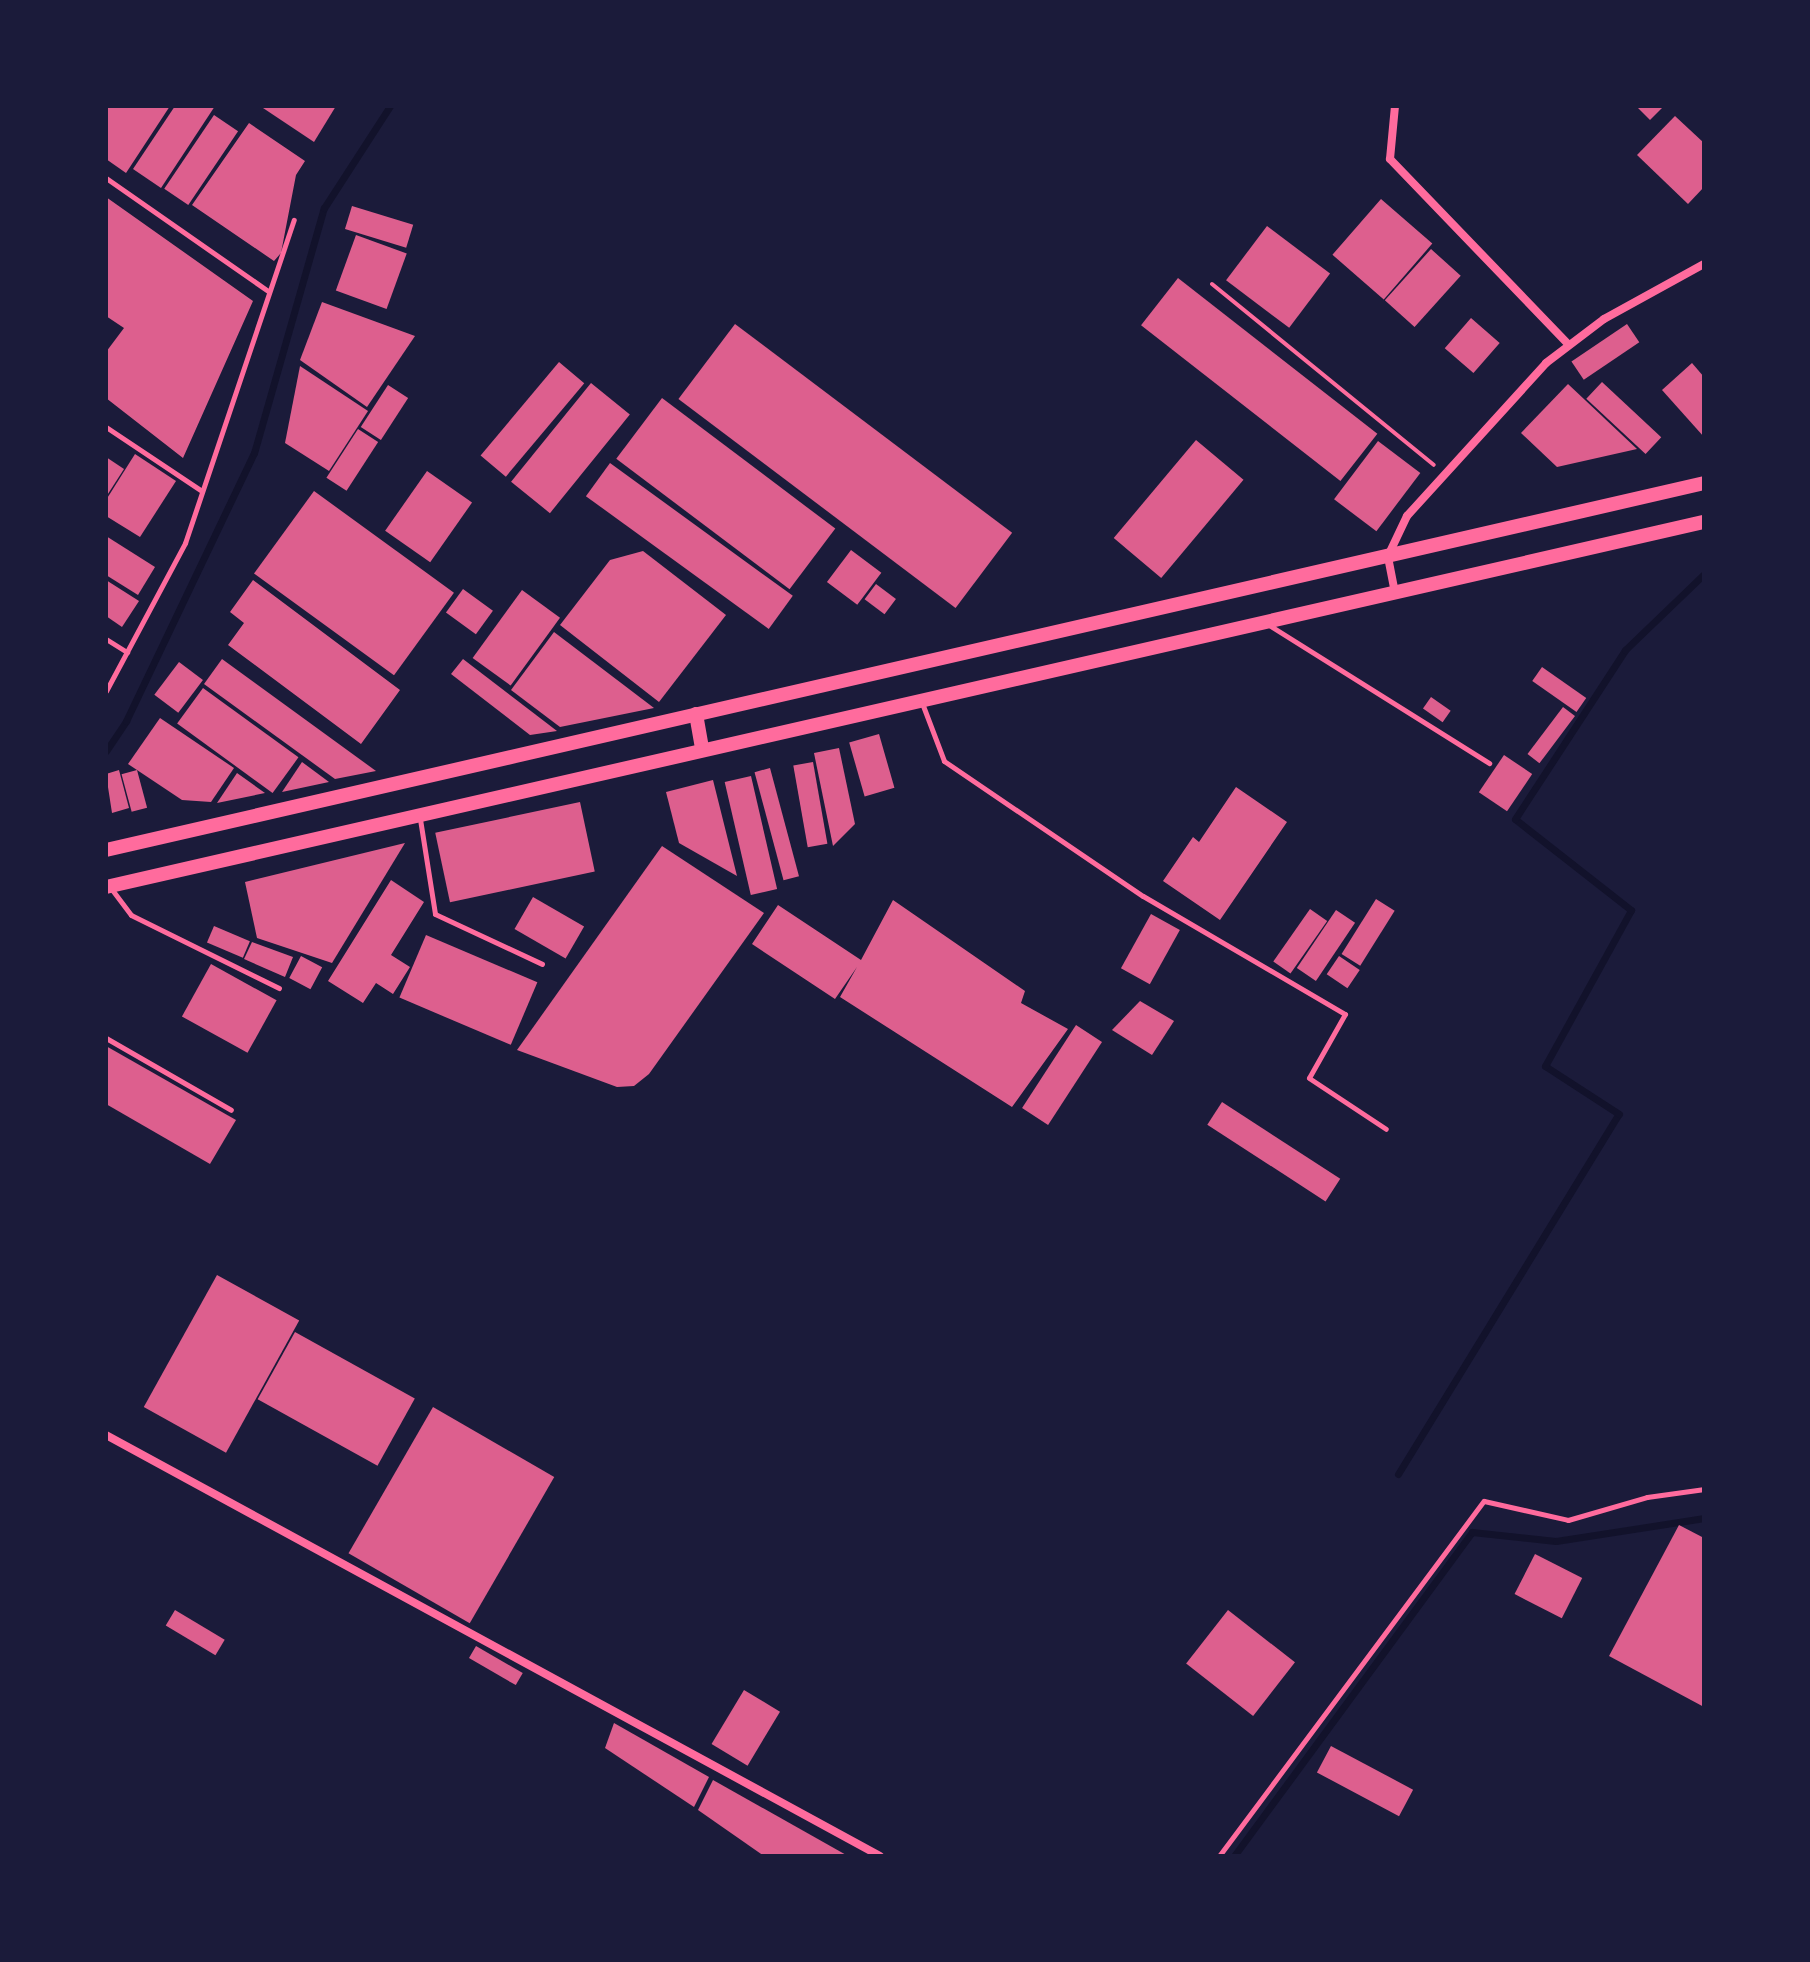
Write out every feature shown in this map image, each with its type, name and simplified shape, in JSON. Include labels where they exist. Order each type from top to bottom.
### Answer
[{"type":"main road","points":[[106,850],[1704,483]]},
{"type":"main road","points":[[108,886],[1704,522]]},
{"type":"main road","points":[[696,714],[702,749]]},
{"type":"street","points":[[1395,106],[1390,159],[1567,343]]},
{"type":"street","points":[[1395,594],[1388,556],[1407,516],[1567,343],[1704,264]]},
{"type":"street","points":[[106,1435],[880,1856]]},
{"type":"lane","points":[[106,178],[268,291]]},
{"type":"lane","points":[[106,691],[185,543],[294,220]]},
{"type":"lane","points":[[106,427],[202,491]]},
{"type":"lane","points":[[1265,623],[1489,763]]},
{"type":"lane","points":[[106,639],[127,652]]},
{"type":"lane","points":[[921,700],[944,761],[1143,896],[1345,1014],[1309,1078],[1386,1129]]},
{"type":"lane","points":[[419,814],[435,914],[542,964]]},
{"type":"lane","points":[[108,886],[131,915],[279,988]]},
{"type":"lane","points":[[106,1038],[231,1110]]},
{"type":"lane","points":[[1219,1856],[1484,1501],[1568,1520],[1647,1497],[1704,1489]]},
{"type":"path","points":[[1212,284],[1446,474]]},
{"type":"building","points":[[106,106],[170,106],[126,173],[106,159]]},
{"type":"building","points":[[175,106],[215,106],[161,188],[133,169]]},
{"type":"building","points":[[260,106],[336,106],[314,142]]},
{"type":"building","points":[[1636,106],[1664,106],[1650,120]]},
{"type":"building","points":[[214,115],[238,131],[188,205],[164,189]]},
{"type":"building","points":[[1675,116],[1704,143],[1704,187],[1688,204],[1637,155]]},
{"type":"building","points":[[249,123],[305,161],[296,175],[281,253],[274,261],[192,205]]},
{"type":"building","points":[[106,197],[253,301],[183,458],[106,398],[106,352],[124,328],[106,316]]},
{"type":"building","points":[[1381,199],[1432,244],[1384,299],[1332,255]]},
{"type":"building","points":[[352,206],[413,225],[406,248],[345,229]]},
{"type":"building","points":[[1267,226],[1330,274],[1289,328],[1226,280]]},
{"type":"building","points":[[356,235],[407,253],[387,309],[336,290]]},
{"type":"building","points":[[1431,249],[1461,276],[1415,327],[1385,300]]},
{"type":"building","points":[[1178,278],[1377,434],[1340,481],[1141,325]]},
{"type":"building","points":[[322,302],[415,336],[367,407],[300,360]]},
{"type":"building","points":[[1471,318],[1500,343],[1473,373],[1445,348]]},
{"type":"building","points":[[735,324],[1012,533],[956,608],[678,399]]},
{"type":"building","points":[[1627,324],[1639,342],[1584,380],[1571,361]]},
{"type":"building","points":[[559,362],[584,383],[506,477],[481,455]]},
{"type":"building","points":[[1692,363],[1704,377],[1704,437],[1662,390]]},
{"type":"building","points":[[300,366],[368,411],[329,471],[285,443]]},
{"type":"building","points":[[1602,382],[1661,437],[1646,454],[1586,399]]},
{"type":"building","points":[[591,383],[630,414],[550,513],[511,482]]},
{"type":"building","points":[[1568,384],[1637,449],[1557,467],[1521,433]]},
{"type":"building","points":[[388,385],[408,398],[381,440],[361,427]]},
{"type":"building","points":[[662,398],[835,529],[790,589],[616,459]]},
{"type":"building","points":[[358,429],[378,442],[347,491],[326,478]]},
{"type":"building","points":[[1196,440],[1243,480],[1161,578],[1114,538]]},
{"type":"building","points":[[1378,441],[1420,473],[1376,531],[1334,499]]},
{"type":"building","points":[[135,454],[176,481],[140,537],[106,516],[106,500]]},
{"type":"building","points":[[106,457],[124,469],[106,497]]},
{"type":"building","points":[[610,463],[793,596],[769,629],[586,496]]},
{"type":"building","points":[[427,471],[472,503],[430,562],[385,531]]},
{"type":"building","points":[[314,491],[454,593],[394,675],[254,574]]},
{"type":"building","points":[[106,536],[155,567],[138,595],[106,575]]},
{"type":"building","points":[[851,550],[881,573],[857,605],[827,582]]},
{"type":"building","points":[[643,551],[726,615],[659,702],[560,625],[610,560]]},
{"type":"building","points":[[106,580],[139,601],[122,627],[106,616]]},
{"type":"building","points":[[253,580],[400,690],[361,744],[228,645],[244,623],[230,612]]},
{"type":"building","points":[[876,584],[896,599],[885,614],[865,599]]},
{"type":"building","points":[[463,589],[493,611],[476,634],[446,612]]},
{"type":"building","points":[[522,590],[560,618],[511,686],[473,658]]},
{"type":"building","points":[[554,632],[654,708],[560,727],[511,690]]},
{"type":"building","points":[[222,659],[376,771],[335,779],[204,684]]},
{"type":"building","points":[[463,659],[557,731],[530,735],[451,674]]},
{"type":"building","points":[[179,662],[203,680],[178,713],[154,695]]},
{"type":"building","points":[[1542,667],[1586,698],[1576,712],[1532,681]]},
{"type":"building","points":[[203,688],[298,757],[273,793],[177,724]]},
{"type":"building","points":[[1431,697],[1451,711],[1443,722],[1423,708]]},
{"type":"building","points":[[1563,707],[1575,716],[1539,763],[1527,754]]},
{"type":"building","points":[[160,718],[234,768],[211,802],[182,800],[128,764]]},
{"type":"building","points":[[879,734],[894,788],[865,796],[849,743]]},
{"type":"building","points":[[839,748],[855,824],[833,846],[814,753]]},
{"type":"building","points":[[1504,755],[1532,774],[1507,811],[1479,792]]},
{"type":"building","points":[[302,762],[329,782],[282,792]]},
{"type":"building","points":[[813,762],[827,844],[808,847],[793,765]]},
{"type":"building","points":[[770,768],[799,876],[784,880],[755,772]]},
{"type":"building","points":[[119,770],[129,808],[112,813],[106,774]]},
{"type":"building","points":[[137,770],[147,808],[132,812],[122,774]]},
{"type":"building","points":[[237,773],[265,793],[217,803]]},
{"type":"building","points":[[751,776],[777,889],[751,895],[725,782]]},
{"type":"building","points":[[713,780],[737,876],[679,843],[666,792]]},
{"type":"building","points":[[1236,787],[1287,822],[1220,920],[1163,881],[1193,837],[1199,842]]},
{"type":"building","points":[[580,802],[595,871],[450,902],[435,833]]},
{"type":"building","points":[[405,843],[332,963],[257,938],[245,882]]},
{"type":"building","points":[[662,846],[764,913],[649,1074],[634,1086],[617,1087],[517,1050]]},
{"type":"building","points":[[391,880],[424,902],[391,955],[410,967],[393,994],[376,983],[363,1003],[328,981]]},
{"type":"building","points":[[533,897],[584,926],[566,959],[514,929]]},
{"type":"building","points":[[1376,899],[1395,911],[1360,966],[1342,954]]},
{"type":"building","points":[[893,900],[1025,991],[1021,1003],[1068,1029],[1012,1107],[840,997],[857,967],[835,999],[752,944],[778,905],[861,960]]},
{"type":"building","points":[[1310,909],[1327,921],[1290,973],[1273,961]]},
{"type":"building","points":[[1336,910],[1355,923],[1316,981],[1297,968]]},
{"type":"building","points":[[1151,914],[1180,930],[1150,984],[1121,968]]},
{"type":"building","points":[[214,926],[250,941],[243,958],[207,943]]},
{"type":"building","points":[[426,935],[537,982],[511,1045],[399,998]]},
{"type":"building","points":[[252,942],[293,957],[285,977],[244,959]]},
{"type":"building","points":[[301,956],[322,967],[310,989],[289,978]]},
{"type":"building","points":[[1339,956],[1360,970],[1347,988],[1327,974]]},
{"type":"building","points":[[211,964],[277,1000],[248,1053],[182,1016]]},
{"type":"building","points":[[1140,1001],[1174,1021],[1152,1055],[1112,1030]]},
{"type":"building","points":[[1076,1025],[1102,1042],[1048,1125],[1022,1108]]},
{"type":"building","points":[[106,1046],[236,1120],[210,1164],[106,1104]]},
{"type":"building","points":[[1222,1102],[1340,1179],[1326,1201],[1207,1125]]},
{"type":"building","points":[[217,1275],[299,1321],[226,1453],[144,1407]]},
{"type":"building","points":[[295,1332],[415,1398],[377,1466],[258,1399]]},
{"type":"building","points":[[433,1407],[554,1477],[470,1623],[349,1553]]},
{"type":"building","points":[[1679,1525],[1704,1538],[1704,1707],[1609,1656]]},
{"type":"building","points":[[1535,1554],[1582,1578],[1562,1618],[1515,1594]]},
{"type":"building","points":[[175,1610],[225,1640],[215,1655],[166,1625]]},
{"type":"building","points":[[1228,1610],[1295,1662],[1253,1716],[1186,1664]]},
{"type":"building","points":[[476,1646],[523,1673],[516,1685],[469,1658]]},
{"type":"building","points":[[744,1690],[780,1712],[748,1766],[712,1744]]},
{"type":"building","points":[[614,1723],[709,1777],[694,1807],[605,1748]]},
{"type":"building","points":[[1331,1746],[1413,1790],[1399,1816],[1317,1772]]},
{"type":"building","points":[[713,1780],[848,1856],[764,1856],[698,1810]]},
{"type":"waterway","points":[[106,751],[126,721],[254,453],[324,208],[390,106]]},
{"type":"waterway","points":[[1398,1474],[1619,1114],[1545,1066],[1631,910],[1515,819],[1625,650],[1704,574]]},
{"type":"waterway","points":[[1234,1856],[1472,1532],[1556,1541],[1704,1518]]}]
